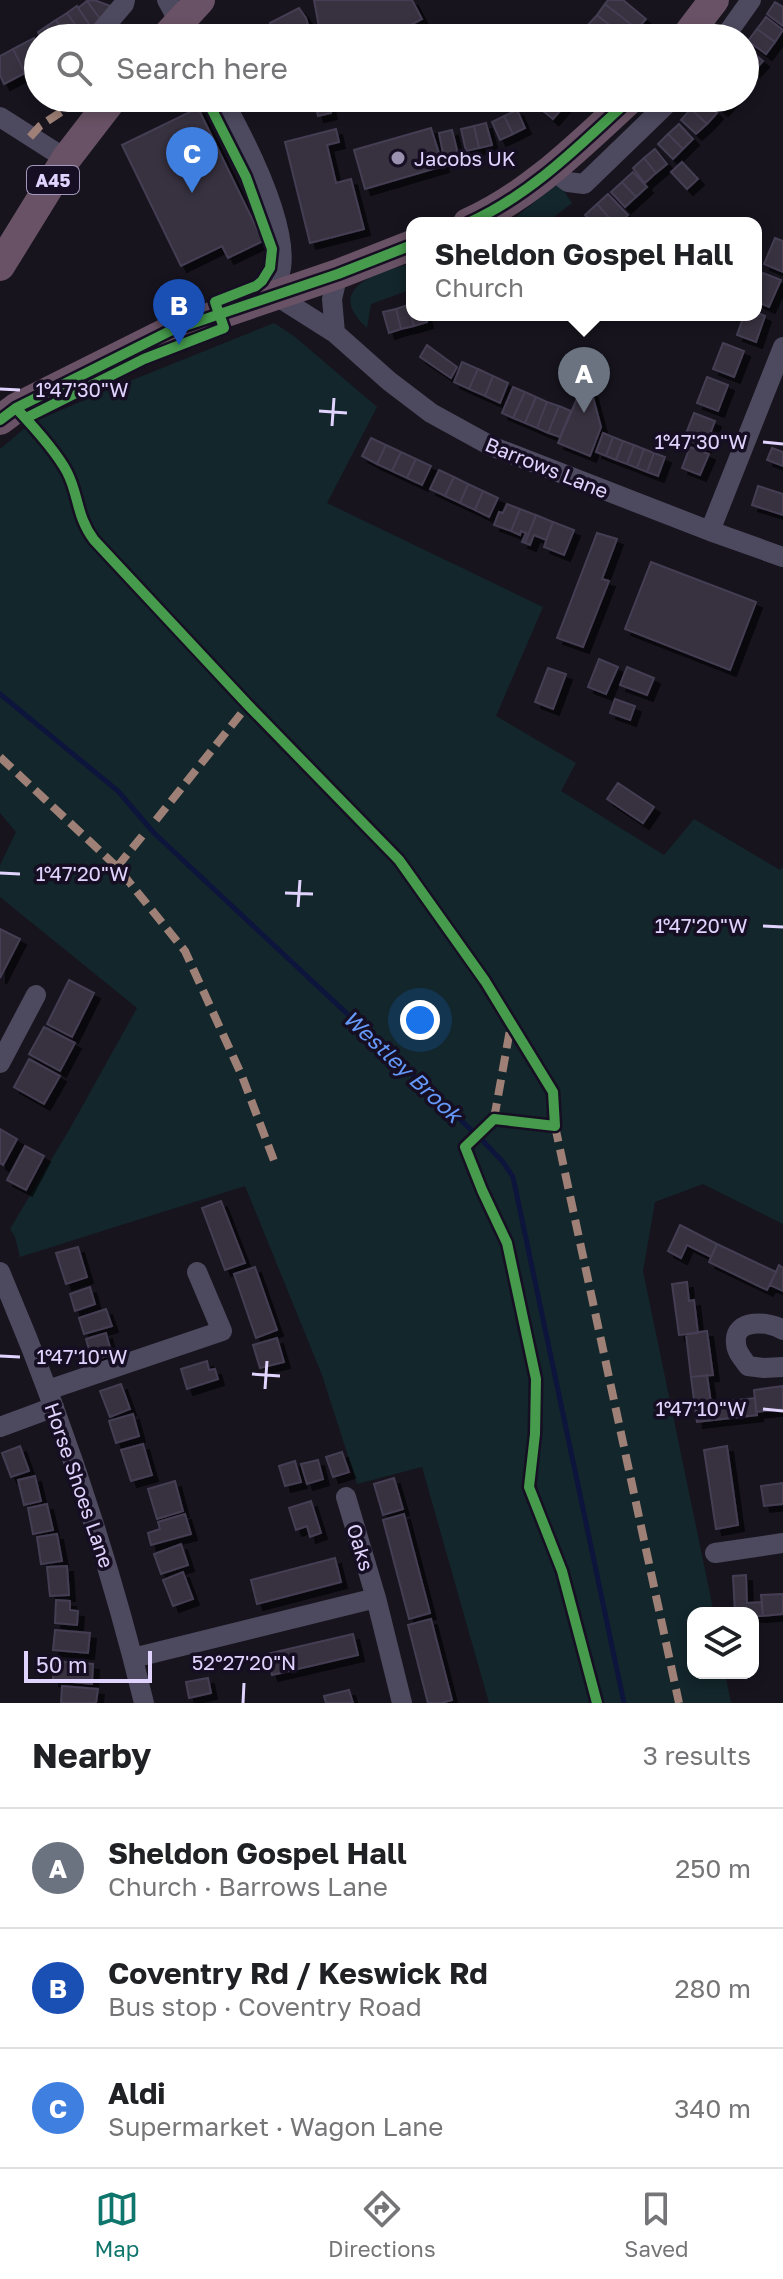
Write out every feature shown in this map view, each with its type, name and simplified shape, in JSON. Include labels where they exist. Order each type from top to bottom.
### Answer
[{"type":"highway","points":[[176,24],[200,0]]},
{"type":"highway","points":[[696,24],[714,0]]},
{"type":"highway","name":"A45","points":[[0,266],[66,159],[102,112]]},
{"type":"highway","points":[[480,217],[503,205],[551,169],[615,112]]},
{"type":"highway","points":[[5,413],[170,331],[338,274],[406,247]]},
{"type":"street","points":[[107,24],[125,0]]},
{"type":"street","points":[[734,24],[751,0]]},
{"type":"street","points":[[230,112],[263,183],[281,245],[281,266],[272,296]]},
{"type":"street","points":[[551,169],[568,182],[584,184],[659,112]]},
{"type":"street","points":[[0,117],[66,159]]},
{"type":"street","points":[[335,333],[332,299],[338,274]]},
{"type":"street","name":"Barrows Lane","points":[[272,296],[335,333],[431,413],[491,446],[783,557]]},
{"type":"street","points":[[710,531],[783,347]]},
{"type":"street","points":[[0,1063],[36,995]]},
{"type":"street","name":"Horse Shoes Lane","points":[[0,1272],[51,1398],[98,1532],[144,1703]]},
{"type":"street","points":[[0,1427],[51,1398],[222,1331],[197,1272]]},
{"type":"street","points":[[783,1330],[776,1325],[760,1322],[746,1325],[736,1335],[735,1345],[748,1366],[783,1367]]},
{"type":"street","name":"Oaks","points":[[346,1497],[376,1598],[402,1703]]},
{"type":"street","points":[[715,1553],[783,1543]]},
{"type":"street","points":[[133,1658],[376,1598]]},
{"type":"green space","points":[[560,185],[572,203],[554,217],[516,217],[553,187]]},
{"type":"green space","points":[[406,265],[406,291],[371,304],[367,328],[350,302],[353,292],[371,277]]},
{"type":"green space","points":[[274,323],[294,336],[377,407],[327,503],[543,607],[496,716],[576,763],[561,791],[664,855],[694,819],[780,870],[783,867],[783,1224],[703,1184],[655,1202],[643,1271],[713,1607],[687,1607],[687,1679],[726,1679],[731,1703],[489,1703],[422,1467],[357,1484],[322,1375],[245,1186],[20,1257],[10,1229],[137,1008],[0,897],[0,865],[16,832],[0,813],[0,449],[31,423]]},
{"type":"building","points":[[94,0],[113,7],[101,20],[87,1]]},
{"type":"building","points":[[314,0],[412,0],[422,19],[412,24],[318,24]]},
{"type":"building","points":[[608,0],[623,0],[646,19],[642,24],[631,24],[605,4]]},
{"type":"building","points":[[87,1],[101,20],[89,24],[78,8]]},
{"type":"building","points":[[775,2],[783,7],[783,26],[767,14]]},
{"type":"building","points":[[605,4],[631,24],[608,24],[597,15]]},
{"type":"building","points":[[77,6],[89,24],[75,24],[67,13]]},
{"type":"building","points":[[299,8],[308,24],[271,24]]},
{"type":"building","points":[[67,13],[75,24],[58,24],[56,20]]},
{"type":"building","points":[[597,15],[608,24],[589,24]]},
{"type":"building","points":[[766,17],[783,30],[775,42],[759,30]]},
{"type":"building","points":[[759,30],[775,42],[766,54],[759,49]]},
{"type":"building","points":[[24,43],[24,71],[13,49]]},
{"type":"building","points":[[13,49],[24,74],[4,84],[0,75],[0,56]]},
{"type":"building","points":[[190,112],[200,112],[263,241],[228,258],[222,246],[181,266],[122,145]]},
{"type":"building","points":[[518,112],[525,128],[513,134],[504,116]]},
{"type":"building","points":[[544,112],[559,112],[553,119]]},
{"type":"building","points":[[688,112],[694,112],[707,124],[696,134],[681,120]]},
{"type":"building","points":[[694,112],[716,112],[707,124]]},
{"type":"building","points":[[504,116],[513,134],[500,140],[492,122]]},
{"type":"building","points":[[486,123],[492,145],[479,148],[474,126]]},
{"type":"building","points":[[679,124],[693,139],[683,149],[668,134]]},
{"type":"building","points":[[474,126],[479,148],[466,151],[461,129]]},
{"type":"building","name":"Jacobs UK","points":[[431,128],[443,166],[365,189],[354,150]]},
{"type":"building","points":[[336,129],[339,142],[327,145],[336,183],[351,179],[364,229],[310,243],[285,142]]},
{"type":"building","points":[[452,130],[458,154],[444,158],[439,133]]},
{"type":"building","points":[[668,134],[683,149],[673,159],[658,144]]},
{"type":"building","points":[[655,149],[667,164],[656,173],[644,158]]},
{"type":"building","points":[[644,158],[656,173],[645,183],[633,168]]},
{"type":"building","points":[[682,162],[698,179],[687,189],[671,172]]},
{"type":"building","points":[[633,172],[647,187],[636,197],[622,182]]},
{"type":"building","points":[[622,182],[636,197],[625,207],[611,192]]},
{"type":"building","points":[[608,194],[628,215],[609,217],[597,204]]},
{"type":"building","points":[[597,204],[609,217],[587,217],[585,215]]},
{"type":"building","points":[[775,238],[783,241],[783,272],[764,264]]},
{"type":"building","points":[[763,273],[781,280],[769,307],[762,304]]},
{"type":"building","points":[[406,306],[406,321],[413,321],[414,326],[401,329],[396,309]]},
{"type":"building","points":[[396,309],[401,329],[389,333],[383,312]]},
{"type":"building","points":[[762,315],[765,316],[756,342],[737,335],[742,321],[762,321]]},
{"type":"building","points":[[413,321],[427,321],[427,322],[414,326]]},
{"type":"building","points":[[723,343],[744,351],[734,377],[713,369]]},
{"type":"building","points":[[427,345],[457,367],[451,378],[420,357]]},
{"type":"building","points":[[462,362],[478,369],[469,389],[454,382]]},
{"type":"building","points":[[478,369],[493,376],[485,396],[469,389]]},
{"type":"building","points":[[587,375],[601,427],[590,456],[558,443]]},
{"type":"building","points":[[493,376],[508,383],[500,403],[485,396]]},
{"type":"building","points":[[707,377],[728,385],[718,411],[697,403]]},
{"type":"building","points":[[513,387],[525,392],[513,418],[502,413]]},
{"type":"building","points":[[525,392],[536,397],[525,423],[513,418]]},
{"type":"building","points":[[536,397],[547,402],[537,428],[525,423]]},
{"type":"building","points":[[547,402],[559,406],[548,433],[537,428]]},
{"type":"building","points":[[559,406],[571,411],[560,437],[548,433]]},
{"type":"building","points":[[694,413],[715,421],[705,447],[684,439]]},
{"type":"building","points":[[603,433],[613,437],[606,456],[596,452]]},
{"type":"building","points":[[613,437],[623,441],[616,460],[606,456]]},
{"type":"building","points":[[371,438],[386,445],[377,464],[362,456]]},
{"type":"building","points":[[623,441],[634,445],[627,464],[616,460]]},
{"type":"building","points":[[386,445],[401,452],[392,471],[377,464]]},
{"type":"building","points":[[634,445],[644,449],[637,468],[627,464]]},
{"type":"building","points":[[690,447],[709,454],[700,475],[682,468]]},
{"type":"building","points":[[772,448],[783,452],[783,466],[767,460]]},
{"type":"building","points":[[644,449],[654,453],[647,472],[637,468]]},
{"type":"building","points":[[401,452],[416,459],[407,478],[392,471]]},
{"type":"building","points":[[654,453],[665,457],[658,476],[647,472]]},
{"type":"building","points":[[416,459],[431,466],[422,485],[407,478]]},
{"type":"building","points":[[439,470],[454,477],[445,496],[430,489]]},
{"type":"building","points":[[454,477],[468,484],[460,503],[445,496]]},
{"type":"building","points":[[468,484],[483,491],[475,510],[460,503]]},
{"type":"building","points":[[758,486],[783,494],[783,515],[752,505]]},
{"type":"building","points":[[483,491],[498,498],[489,517],[475,510]]},
{"type":"building","points":[[507,504],[520,509],[511,531],[494,525],[499,512],[503,513]]},
{"type":"building","points":[[520,509],[536,515],[525,543],[522,542],[526,533],[521,531],[520,535],[511,531]]},
{"type":"building","points":[[536,515],[553,522],[546,540],[534,535],[530,545],[525,543]]},
{"type":"building","points":[[553,522],[574,530],[564,555],[544,547]]},
{"type":"building","points":[[597,533],[617,539],[602,579],[609,581],[583,647],[557,638]]},
{"type":"building","points":[[651,562],[756,602],[730,670],[625,629]]},
{"type":"building","points":[[599,659],[618,667],[606,694],[588,687]]},
{"type":"building","points":[[627,667],[654,678],[647,695],[620,685]]},
{"type":"building","points":[[548,668],[566,674],[553,709],[535,702]]},
{"type":"building","points":[[615,699],[635,706],[630,720],[610,713]]},
{"type":"building","points":[[618,783],[654,807],[643,823],[607,799]]},
{"type":"building","points":[[0,929],[20,939],[0,978]]},
{"type":"building","points":[[69,980],[94,993],[72,1037],[47,1024]]},
{"type":"building","points":[[44,1027],[75,1043],[60,1071],[29,1054]]},
{"type":"building","points":[[29,1059],[60,1076],[44,1104],[14,1087]]},
{"type":"building","points":[[0,1129],[17,1139],[3,1165],[0,1163]]},
{"type":"building","points":[[25,1146],[44,1156],[26,1190],[7,1180]]},
{"type":"building","points":[[221,1201],[245,1263],[225,1270],[202,1208]]},
{"type":"building","points":[[680,1225],[717,1244],[711,1257],[687,1245],[681,1258],[668,1251]]},
{"type":"building","points":[[717,1244],[776,1272],[767,1290],[709,1262]]},
{"type":"building","points":[[78,1247],[87,1277],[66,1284],[56,1253]]},
{"type":"building","points":[[779,1265],[783,1268],[783,1291],[770,1285]]},
{"type":"building","points":[[255,1267],[277,1330],[256,1338],[234,1274]]},
{"type":"building","points":[[687,1282],[689,1301],[694,1300],[698,1333],[679,1335],[672,1284]]},
{"type":"building","points":[[90,1287],[95,1304],[75,1311],[70,1294]]},
{"type":"building","points":[[106,1309],[112,1326],[84,1334],[79,1318]]},
{"type":"building","points":[[707,1331],[713,1375],[691,1377],[686,1334]]},
{"type":"building","points":[[106,1333],[112,1355],[92,1360],[86,1339]]},
{"type":"building","points":[[277,1338],[284,1362],[260,1368],[253,1345]]},
{"type":"building","points":[[207,1361],[209,1370],[215,1369],[218,1379],[187,1389],[181,1369]]},
{"type":"building","points":[[707,1375],[711,1403],[755,1398],[757,1415],[697,1422],[691,1377]]},
{"type":"building","points":[[121,1384],[130,1409],[110,1417],[100,1391]]},
{"type":"building","points":[[783,1386],[783,1409],[756,1412],[754,1390]]},
{"type":"building","points":[[133,1414],[139,1436],[116,1443],[109,1421]]},
{"type":"building","points":[[143,1444],[152,1475],[131,1481],[121,1450]]},
{"type":"building","points":[[20,1446],[29,1471],[11,1477],[2,1453]]},
{"type":"building","points":[[727,1446],[738,1525],[716,1529],[704,1450]]},
{"type":"building","points":[[342,1452],[349,1472],[333,1477],[326,1457]]},
{"type":"building","points":[[318,1460],[323,1479],[307,1484],[301,1464]]},
{"type":"building","points":[[295,1461],[301,1482],[285,1486],[279,1466]]},
{"type":"building","points":[[35,1476],[41,1501],[24,1505],[18,1480]]},
{"type":"building","points":[[394,1478],[403,1509],[383,1515],[374,1484]]},
{"type":"building","points":[[175,1481],[183,1511],[157,1519],[148,1489]]},
{"type":"building","points":[[783,1483],[783,1504],[764,1506],[761,1486]]},
{"type":"building","points":[[311,1501],[321,1533],[310,1537],[307,1526],[296,1530],[289,1508]]},
{"type":"building","points":[[47,1504],[53,1530],[33,1534],[28,1508]]},
{"type":"building","points":[[185,1514],[191,1534],[151,1545],[148,1533],[160,1529],[158,1522]]},
{"type":"building","points":[[404,1514],[430,1613],[409,1619],[383,1520]]},
{"type":"building","points":[[57,1534],[62,1561],[41,1564],[37,1537]]},
{"type":"building","points":[[181,1544],[188,1565],[161,1574],[154,1554]]},
{"type":"building","points":[[335,1558],[341,1582],[257,1604],[251,1580]]},
{"type":"building","points":[[67,1566],[69,1595],[50,1596],[47,1567]]},
{"type":"building","points":[[183,1572],[193,1599],[173,1606],[163,1580]]},
{"type":"building","points":[[746,1575],[747,1603],[762,1602],[763,1616],[759,1616],[759,1607],[735,1607],[733,1576]]},
{"type":"building","points":[[783,1594],[783,1614],[763,1616],[761,1595]]},
{"type":"building","points":[[56,1600],[70,1601],[70,1610],[78,1611],[77,1625],[55,1623]]},
{"type":"building","points":[[431,1619],[452,1700],[441,1703],[428,1703],[408,1625]]},
{"type":"building","points":[[55,1630],[90,1633],[88,1653],[53,1650]]},
{"type":"building","points":[[353,1634],[358,1655],[272,1675],[267,1654]]},
{"type":"building","points":[[54,1661],[93,1664],[92,1684],[53,1680]]},
{"type":"building","points":[[208,1678],[211,1693],[189,1698],[186,1682]]},
{"type":"building","points":[[62,1686],[98,1689],[96,1703],[61,1703]]},
{"type":"building","points":[[349,1690],[353,1703],[326,1703],[324,1696]]},
{"type":"waterway","name":"Westley Brook","points":[[0,694],[118,791],[154,833],[482,1140],[513,1177],[624,1703]]},
{"type":"marked path","points":[[30,137],[61,112]]},
{"type":"marked path","points":[[156,820],[248,705]]},
{"type":"marked path","points":[[0,757],[117,867],[185,951],[242,1076],[276,1166]]},
{"type":"marked path","points":[[117,867],[143,835]]},
{"type":"marked path","points":[[494,1119],[511,1024]]},
{"type":"marked path","points":[[555,1126],[679,1703]]},
{"type":"cycle path","points":[[26,418],[144,359],[224,328],[215,302],[256,286],[270,268],[272,249],[246,177],[213,112]]},
{"type":"cycle path","points":[[480,217],[534,183],[616,112]]},
{"type":"cycle path","points":[[0,420],[16,408],[170,331],[338,274],[406,247]]},
{"type":"cycle path","points":[[16,408],[62,464],[94,540],[399,860],[485,981],[553,1092],[555,1126],[494,1119],[465,1147],[507,1243],[536,1379],[535,1434],[529,1487],[562,1571],[597,1703]]},
{"type":"place","name":"Jacobs UK","points":[[398,158]]},
{"type":"place","name":"Aldi","points":[[192,193]]},
{"type":"place","name":"Coventry Rd / Keswick Rd","points":[[179,345]]},
{"type":"place","name":"Sheldon Gospel Hall","points":[[584,413]]}]
